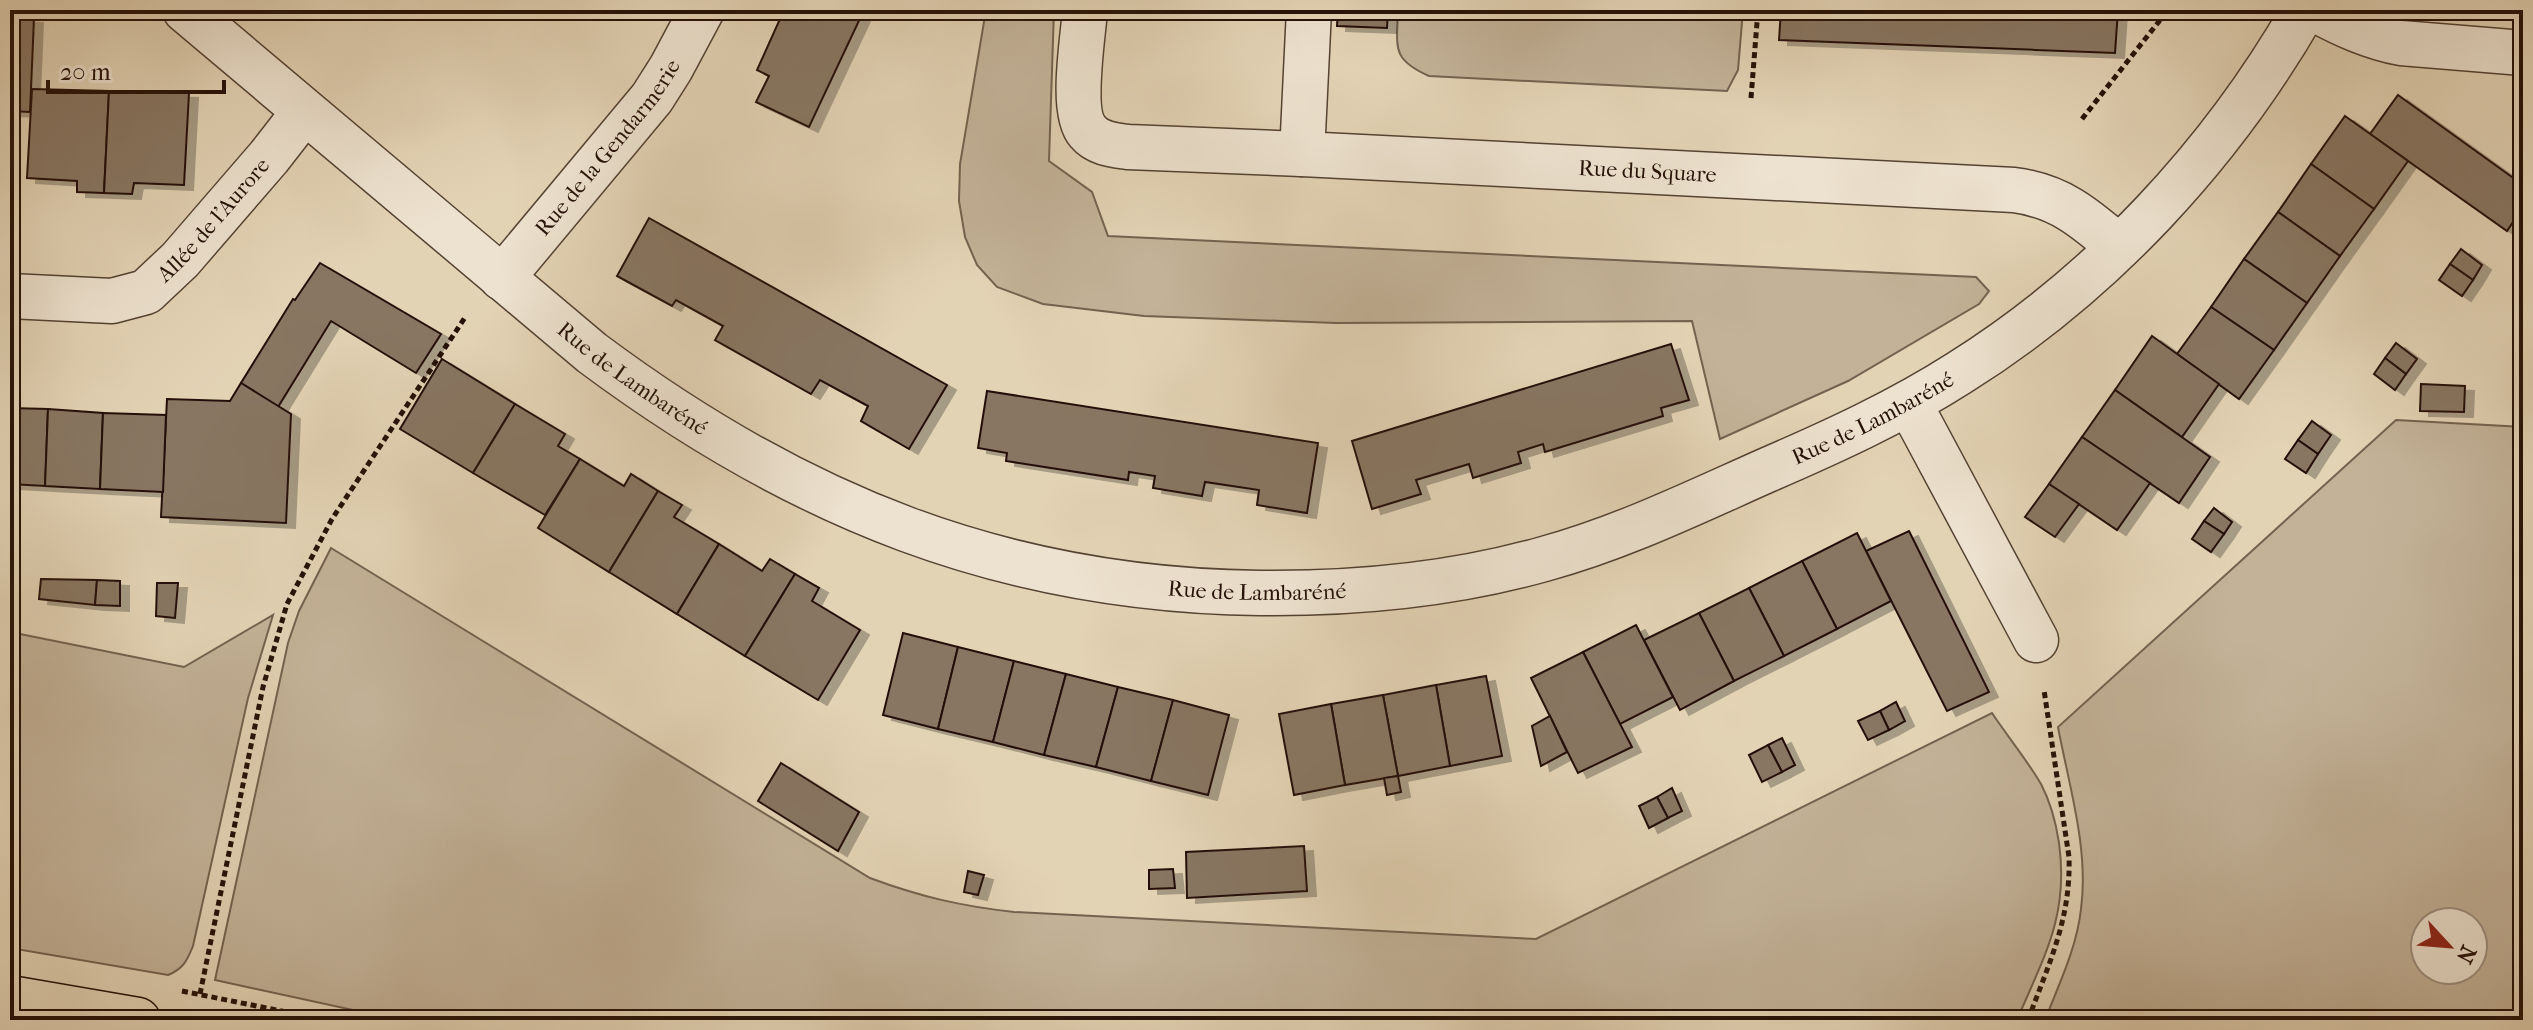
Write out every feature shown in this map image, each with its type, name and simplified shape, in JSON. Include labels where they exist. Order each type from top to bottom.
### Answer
[{"type":"main road","points":[[10,998],[138,1020]]},
{"type":"street","name":"Rue de Lambaréné","points":[[185,10],[592,353],[661,402],[767,465],[840,503],[986,557],[1075,577],[1171,590],[1226,593],[1356,592],[1449,580],[1542,560],[1588,546],[1660,517],[1815,449],[1909,403],[1958,374],[2029,324],[2119,247],[2162,202],[2237,111],[2286,42],[2304,10]]},
{"type":"street","name":"Rue de la Gendarmerie","points":[[502,278],[652,98],[702,10]]},
{"type":"street","name":"Rue du Square","points":[[1085,10],[1078,102],[1081,123],[1090,135],[1107,144],[2014,190],[2039,194],[2063,204],[2119,247]]},
{"type":"street","points":[[1302,154],[1309,10]]},
{"type":"street","points":[[2316,10],[2382,40],[2523,53]]},
{"type":"street","name":"Allée de l'Aurore","points":[[10,296],[112,301],[146,292],[180,260],[304,112]]},
{"type":"street","points":[[1909,403],[2036,640]]},
{"type":"path","points":[[1751,98],[1758,10]]},
{"type":"path","points":[[2082,119],[2168,10]]},
{"type":"path","points":[[200,994],[263,687],[287,604],[332,519],[442,350],[464,318],[502,278]]},
{"type":"path","points":[[2028,1020],[2058,940],[2067,908],[2069,880],[2069,857],[2036,640]]},
{"type":"shaded area","points":[[986,10],[1054,10],[1049,161],[1092,192],[1108,236],[1976,277],[1989,291],[1979,304],[1848,381],[1720,439],[1692,321],[1336,323],[1144,316],[1043,304],[997,287],[977,265],[965,237],[959,201],[960,164]]},
{"type":"shaded area","points":[[1398,10],[1743,10],[1738,70],[1727,91],[1429,76],[1402,58],[1397,43]]},
{"type":"shaded area","points":[[2396,420],[2523,427],[2523,1020],[2045,1020],[2067,965],[2081,909],[2083,886],[2077,818],[2058,727]]},
{"type":"shaded area","points":[[331,548],[870,878],[959,904],[1014,912],[1536,939],[1992,713],[2036,775],[2050,806],[2058,836],[2061,869],[2057,914],[2045,955],[2017,1020],[399,1020],[215,980],[288,643],[299,611]]},
{"type":"shaded area","points":[[273,615],[248,698],[193,946],[184,964],[168,975],[10,948],[10,632],[184,667]]},
{"type":"building","points":[[784,10],[864,10],[809,127],[756,102],[769,76],[757,70]]},
{"type":"building","points":[[1338,10],[1388,10],[1387,28],[1337,26]]},
{"type":"building","points":[[1781,10],[2118,10],[2115,53],[1779,40]]},
{"type":"building","points":[[10,17],[34,18],[30,112],[10,111]]},
{"type":"building","points":[[32,89],[109,91],[104,193],[77,192],[77,181],[27,178]]},
{"type":"building","points":[[109,91],[189,93],[184,185],[134,183],[132,194],[104,193]]},
{"type":"building","points":[[2398,95],[2523,185],[2523,207],[2507,231],[2370,134]]},
{"type":"building","points":[[2345,116],[2408,161],[2374,209],[2311,164]]},
{"type":"building","points":[[2311,164],[2374,209],[2340,256],[2278,212]]},
{"type":"building","points":[[2278,212],[2340,256],[2307,303],[2244,259]]},
{"type":"building","points":[[649,218],[947,385],[909,449],[861,421],[868,406],[820,380],[811,394],[715,340],[723,326],[676,300],[672,306],[617,276]]},
{"type":"building","points":[[2461,249],[2482,265],[2473,280],[2450,264]]},
{"type":"building","points":[[2244,259],[2307,303],[2274,350],[2211,307]]},
{"type":"building","points":[[320,263],[441,334],[416,373],[331,321],[278,407],[241,383],[293,299]]},
{"type":"building","points":[[2450,264],[2473,280],[2462,296],[2439,280]]},
{"type":"building","points":[[2211,307],[2274,350],[2239,399],[2177,354]]},
{"type":"building","points":[[2152,336],[2219,384],[2182,437],[2115,390]]},
{"type":"building","points":[[2396,343],[2417,359],[2406,374],[2385,358]]},
{"type":"building","points":[[1671,344],[1689,400],[1661,408],[1663,416],[1545,452],[1543,444],[1518,452],[1521,463],[1473,478],[1469,464],[1416,480],[1421,494],[1372,509],[1352,441]]},
{"type":"building","points":[[2385,358],[2406,374],[2395,390],[2374,374]]},
{"type":"building","points":[[442,359],[515,404],[473,473],[400,429]]},
{"type":"building","points":[[241,383],[291,414],[286,523],[161,517],[167,399],[230,401]]},
{"type":"building","points":[[2421,384],[2465,386],[2464,412],[2420,411]]},
{"type":"building","points":[[2115,390],[2210,457],[2179,503],[2082,437]]},
{"type":"building","points":[[987,391],[1318,443],[1307,513],[1257,505],[1259,490],[1205,482],[1202,496],[1153,488],[1155,476],[1129,472],[1128,480],[1006,461],[1007,453],[978,448]]},
{"type":"building","points":[[515,404],[565,434],[558,446],[580,459],[545,515],[473,473]]},
{"type":"building","points":[[10,408],[48,409],[45,486],[10,484]]},
{"type":"building","points":[[48,409],[103,413],[100,489],[45,486]]},
{"type":"building","points":[[103,413],[166,415],[163,492],[100,489]]},
{"type":"building","points":[[2312,421],[2331,435],[2318,454],[2298,440]]},
{"type":"building","points":[[2082,437],[2150,483],[2117,530],[2049,484]]},
{"type":"building","points":[[2298,440],[2318,454],[2306,473],[2285,459]]},
{"type":"building","points":[[580,459],[624,486],[631,474],[658,491],[609,572],[538,528]]},
{"type":"building","points":[[2049,484],[2079,504],[2055,537],[2025,517]]},
{"type":"building","points":[[658,491],[682,505],[674,517],[719,544],[677,614],[609,572]]},
{"type":"building","points":[[2214,508],[2232,522],[2224,534],[2204,521]]},
{"type":"building","points":[[2204,521],[2224,534],[2211,552],[2192,539]]},
{"type":"building","points":[[1909,531],[1989,692],[1947,711],[1866,551]]},
{"type":"building","points":[[1857,533],[1891,601],[1837,629],[1802,561]]},
{"type":"building","points":[[719,544],[762,571],[770,559],[795,574],[745,656],[677,614]]},
{"type":"building","points":[[1802,561],[1837,629],[1784,656],[1749,588]]},
{"type":"building","points":[[795,574],[819,588],[812,601],[860,630],[818,700],[745,656]]},
{"type":"building","points":[[41,579],[97,580],[95,605],[39,599]]},
{"type":"building","points":[[97,580],[120,581],[120,606],[95,605]]},
{"type":"building","points":[[157,583],[178,583],[175,618],[156,616]]},
{"type":"building","points":[[1749,588],[1784,656],[1734,681],[1699,613]]},
{"type":"building","points":[[1699,613],[1734,681],[1680,710],[1644,640]]},
{"type":"building","points":[[1636,625],[1673,697],[1620,724],[1583,652]]},
{"type":"building","points":[[903,633],[958,647],[938,729],[883,715]]},
{"type":"building","points":[[958,647],[1014,661],[993,742],[938,729]]},
{"type":"building","points":[[1583,652],[1632,747],[1578,773],[1531,678]]},
{"type":"building","points":[[1014,661],[1066,674],[1044,755],[993,742]]},
{"type":"building","points":[[1066,674],[1118,687],[1096,767],[1044,755]]},
{"type":"building","points":[[1486,676],[1502,756],[1450,766],[1436,685]]},
{"type":"building","points":[[1436,685],[1450,766],[1398,776],[1383,695]]},
{"type":"building","points":[[1118,687],[1173,700],[1151,781],[1096,767]]},
{"type":"building","points":[[1383,695],[1398,776],[1345,785],[1331,704]]},
{"type":"building","points":[[1173,700],[1229,715],[1208,795],[1151,781]]},
{"type":"building","points":[[1896,702],[1905,721],[1889,730],[1880,711]]},
{"type":"building","points":[[1331,704],[1345,785],[1294,795],[1279,714]]},
{"type":"building","points":[[1880,711],[1889,730],[1868,740],[1858,721]]},
{"type":"building","points":[[1550,716],[1567,752],[1541,766],[1532,726]]},
{"type":"building","points":[[1782,738],[1795,765],[1782,772],[1768,745]]},
{"type":"building","points":[[1768,745],[1782,772],[1762,782],[1749,755]]},
{"type":"building","points":[[781,763],[859,812],[838,851],[758,801]]},
{"type":"building","points":[[1398,776],[1401,792],[1387,795],[1384,778]]},
{"type":"building","points":[[1672,788],[1682,811],[1668,818],[1657,797]]},
{"type":"building","points":[[1657,797],[1668,818],[1649,828],[1639,806]]},
{"type":"building","points":[[1304,846],[1307,891],[1187,898],[1186,852]]},
{"type":"building","points":[[1173,869],[1175,888],[1149,889],[1149,870]]},
{"type":"building","points":[[968,871],[984,875],[978,895],[964,892]]}]
